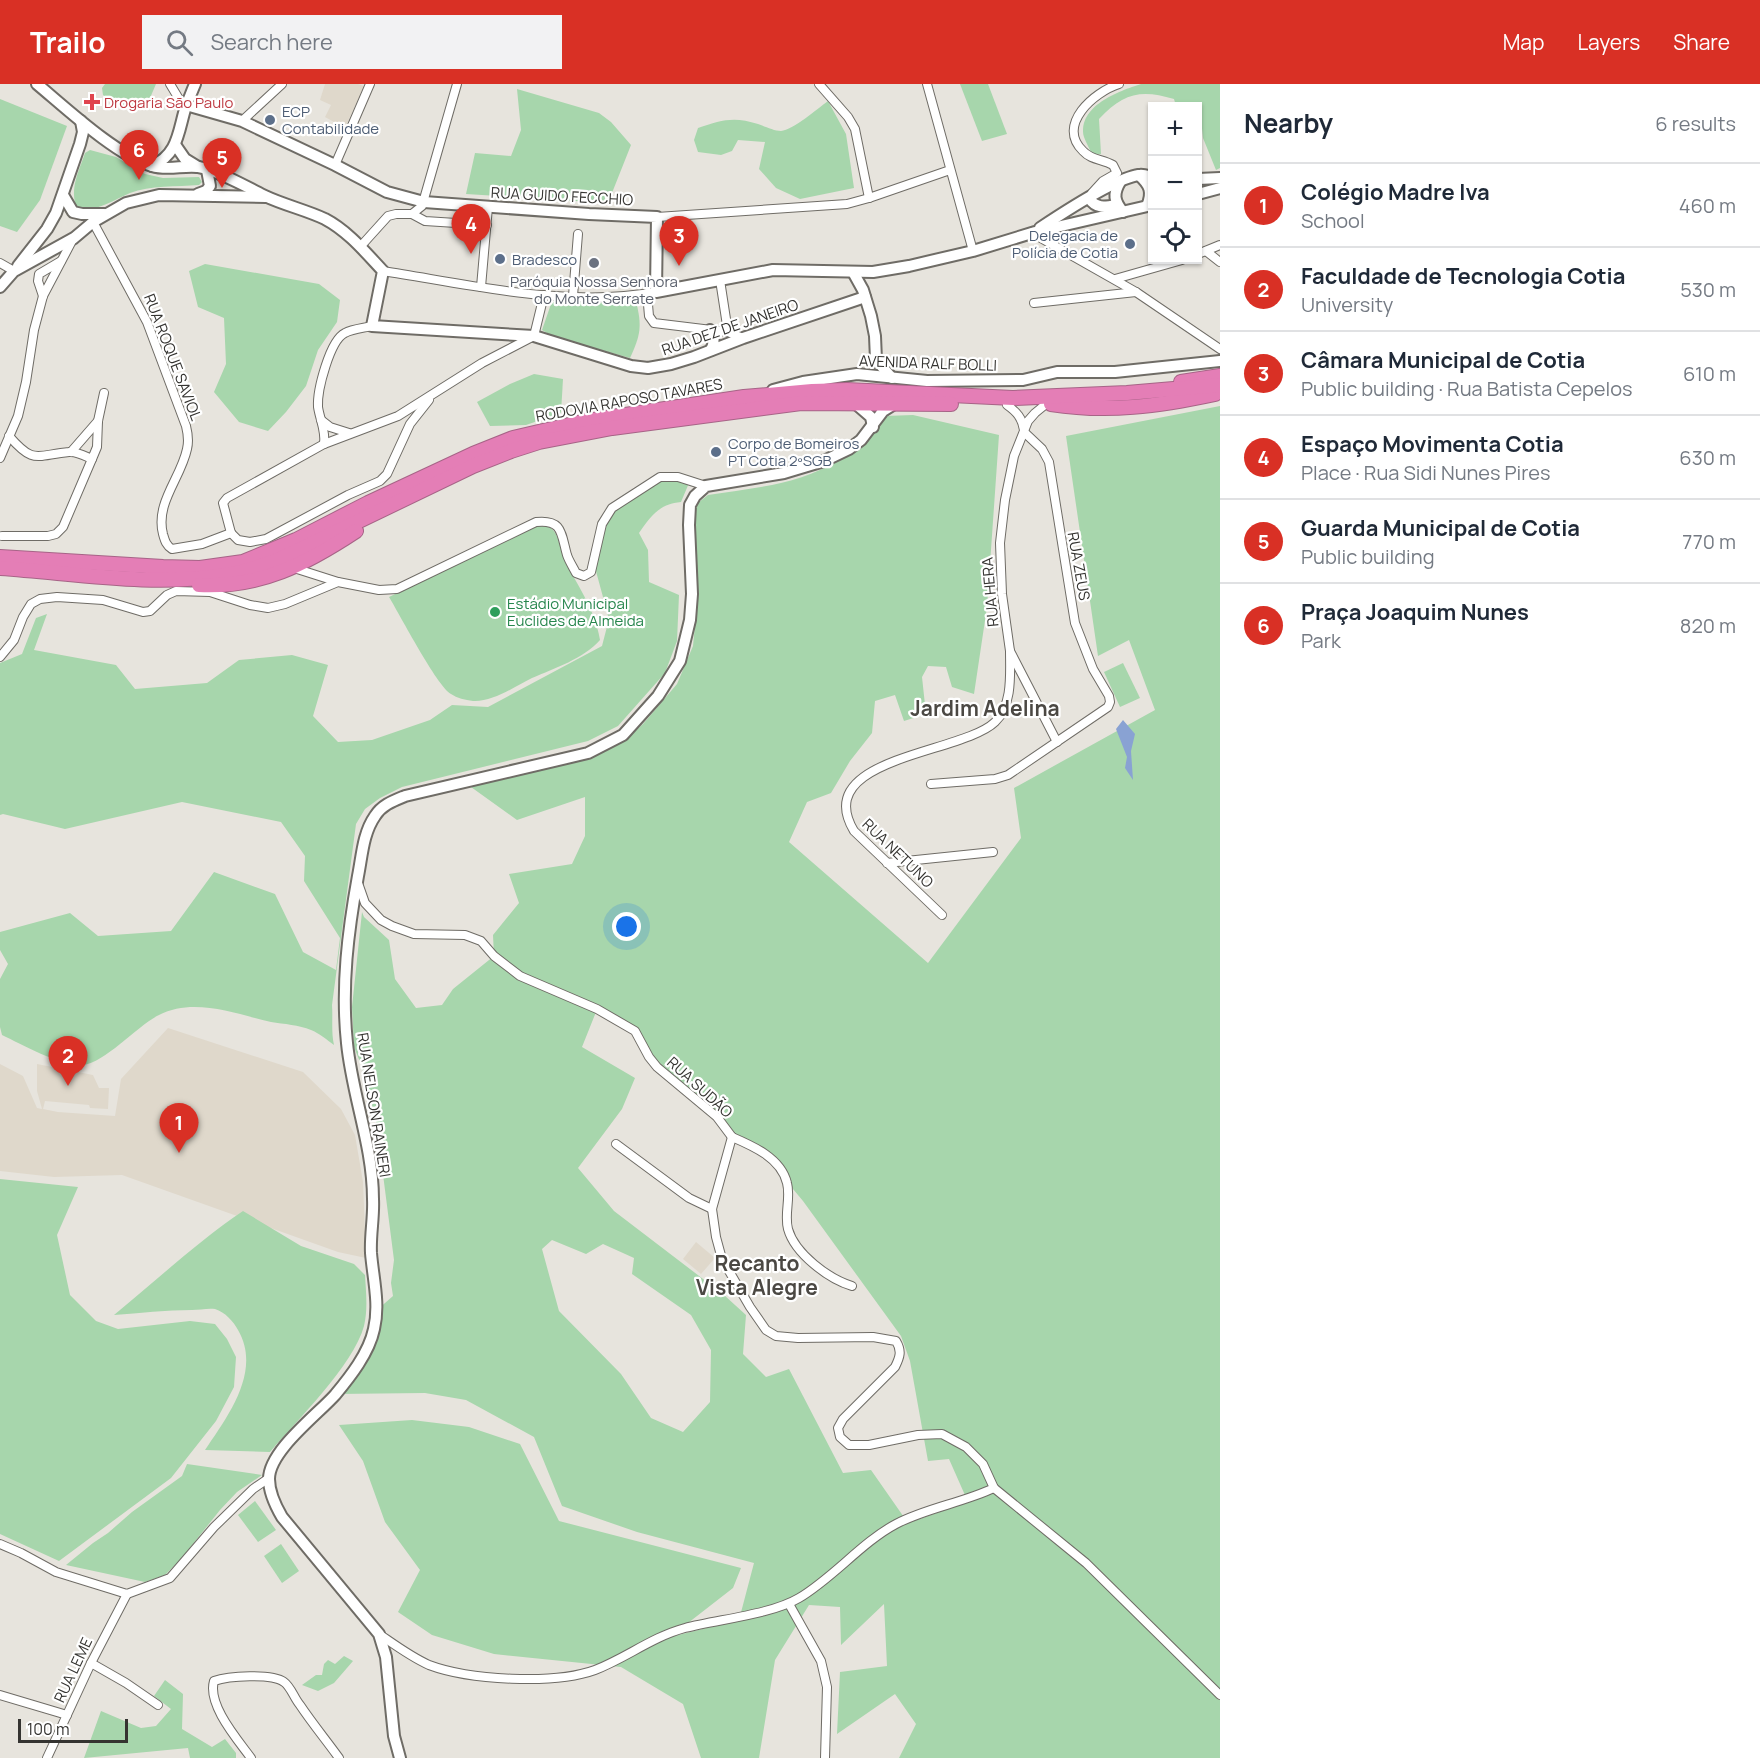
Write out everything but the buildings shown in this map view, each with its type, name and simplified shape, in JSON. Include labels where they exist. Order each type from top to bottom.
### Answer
[{"type":"highway","points":[[1127,393],[1220,376]]},
{"type":"highway","name":"RODOVIA RAPOSO TAVARES","points":[[0,557],[200,568],[243,562],[297,540],[368,503],[513,438],[586,421],[744,397],[847,390],[1013,398],[1127,393],[1220,385]]},
{"type":"highway","name":"RODOVIA RAPOSO TAVARES","points":[[0,568],[138,579],[194,579],[228,575],[253,569],[289,555],[473,466],[511,451],[539,442],[612,428],[801,403],[1048,404],[1220,392]]},
{"type":"highway","points":[[138,579],[157,584],[224,586],[250,582],[293,567],[323,552],[389,507]]},
{"type":"highway","points":[[0,575],[87,576]]},
{"type":"main road","points":[[37,84],[81,121],[132,156],[152,166],[203,168]]},
{"type":"main road","points":[[152,166],[167,158],[176,146],[186,105],[195,84]]},
{"type":"main road","name":"RUA GUIDO FECCHIO","points":[[186,105],[242,122],[387,192],[424,202],[657,217]]},
{"type":"main road","points":[[0,287],[47,229],[63,195],[80,144],[83,132],[81,121]]},
{"type":"main road","points":[[80,144],[100,135]]},
{"type":"main road","points":[[176,146],[185,159],[203,168],[326,220],[360,247],[383,271],[372,326]]},
{"type":"main road","points":[[195,195],[206,191],[210,186],[203,168]]},
{"type":"main road","points":[[1033,232],[1120,181],[1139,175],[1148,176]]},
{"type":"main road","points":[[1139,175],[1148,184]]},
{"type":"main road","points":[[1202,179],[1220,178]]},
{"type":"main road","points":[[1120,181],[1115,190],[1120,208]]},
{"type":"main road","points":[[1202,193],[1220,188]]},
{"type":"main road","points":[[63,195],[73,212],[106,214]]},
{"type":"main road","points":[[14,270],[74,238],[93,222],[126,203],[159,195],[267,197]]},
{"type":"main road","points":[[1089,198],[1097,206],[1120,208]]},
{"type":"main road","points":[[657,217],[651,292],[773,270],[873,272],[941,260],[1120,208],[1148,205]]},
{"type":"main road","points":[[853,272],[864,293],[875,336],[876,360],[892,378]]},
{"type":"main road","points":[[864,293],[873,272]]},
{"type":"main road","name":"RUA DEZ DE JANEIRO","points":[[372,326],[534,336],[631,366],[648,368],[671,364],[864,293]]},
{"type":"main road","points":[[710,330],[714,337],[711,350]]},
{"type":"main road","points":[[864,375],[876,360]]},
{"type":"main road","name":"AVENIDA RALF BOLLI","points":[[744,397],[835,376],[864,375],[968,382],[1023,381],[1057,372],[1115,372],[1220,361]]},
{"type":"main road","points":[[856,404],[871,417],[873,427]]},
{"type":"main road","points":[[706,486],[784,473],[824,461],[849,449],[861,440],[883,411],[894,404]]},
{"type":"main road","name":"RUA NELSON RAINERI","points":[[269,1478],[275,1459],[335,1394],[363,1357],[374,1331],[377,1310],[371,1251],[374,1197],[369,1156],[351,1070],[344,1000],[346,954],[357,882],[369,825],[377,813],[389,802],[405,796],[588,753],[623,735],[645,712],[672,676],[680,661],[690,620],[692,594],[690,505],[695,496],[706,486]]},
{"type":"main road","points":[[269,1478],[274,1503],[282,1517],[379,1634],[386,1657],[393,1726],[400,1758]]},
{"type":"street","points":[[170,84],[179,99],[186,105]]},
{"type":"street","points":[[242,122],[282,84]]},
{"type":"street","points":[[335,165],[370,84]]},
{"type":"street","points":[[412,214],[419,210],[424,202],[457,84]]},
{"type":"street","points":[[819,84],[848,117],[855,129],[869,198]]},
{"type":"street","points":[[927,84],[973,251]]},
{"type":"street","points":[[1089,198],[1102,181],[1117,173],[1113,165],[1091,158],[1080,150],[1075,138],[1075,124],[1078,114],[1089,102],[1100,93],[1119,84]]},
{"type":"street","name":"RUA GUIDO FECCHIO","points":[[657,217],[847,204],[950,170]]},
{"type":"street","points":[[481,287],[488,207]]},
{"type":"street","points":[[360,247],[388,216],[396,214],[412,214],[425,221],[487,225]]},
{"type":"street","name":"RUA ROQUE SAVIOL","points":[[93,222],[147,322],[189,436],[187,451],[162,509],[160,524],[165,542],[172,549],[187,548],[231,533]]},
{"type":"street","points":[[1033,232],[1136,292],[1220,349]]},
{"type":"street","points":[[573,297],[578,234]]},
{"type":"street","points":[[0,458],[18,416],[34,330],[43,296],[74,238]]},
{"type":"street","points":[[1202,252],[1220,244]]},
{"type":"street","points":[[1206,251],[1220,262]]},
{"type":"street","points":[[43,296],[38,281],[39,274],[62,260]]},
{"type":"street","points":[[0,263],[14,270]]},
{"type":"street","points":[[1115,279],[1168,264]]},
{"type":"street","points":[[383,271],[544,295],[596,297],[651,292],[649,316],[654,323],[728,332],[743,338]]},
{"type":"street","points":[[720,280],[728,332]]},
{"type":"street","points":[[1034,303],[1136,292]]},
{"type":"street","points":[[433,396],[410,424],[387,474],[380,481],[348,495],[266,539],[250,542],[238,540],[231,533],[223,503],[226,498],[324,444],[398,416],[482,363],[534,336],[544,295]]},
{"type":"street","points":[[324,444],[324,432],[318,405],[322,381],[334,343],[345,332],[372,326]]},
{"type":"street","points":[[2,536],[48,536],[56,534],[63,527],[97,447],[98,421],[104,393]]},
{"type":"street","name":"RUA HERA","points":[[1048,404],[1028,421],[1024,432],[1012,467],[1000,543],[1002,594],[1010,651],[1057,742]]},
{"type":"street","name":"RUA ZEUS","points":[[1008,405],[1018,413],[1024,432],[1042,449],[1049,462],[1075,623],[1093,669],[1109,696],[1110,702],[1108,707],[1057,742]]},
{"type":"street","points":[[321,420],[330,427],[349,434]]},
{"type":"street","points":[[71,452],[98,421]]},
{"type":"street","points":[[9,436],[26,454],[39,457],[71,452],[92,459]]},
{"type":"street","points":[[293,567],[338,582],[379,590],[397,589],[536,522],[548,521],[558,526],[576,573],[584,576],[591,572],[602,524],[612,508],[660,477],[678,477],[706,486]]},
{"type":"street","points":[[0,657],[14,640],[23,617],[32,604],[40,599],[57,597],[103,600],[124,604],[143,612],[150,611],[166,594],[176,591],[210,592],[250,605],[268,608],[285,604],[338,582]]},
{"type":"street","name":"RUA NETUNO","points":[[942,915],[854,831],[846,819],[844,803],[852,788],[866,775],[895,761],[976,734],[996,721],[1007,701],[1010,651]]},
{"type":"street","points":[[931,784],[1008,775],[1057,742]]},
{"type":"street","points":[[887,863],[993,852]]},
{"type":"street","name":"RUA SUDÃO","points":[[357,882],[366,903],[381,920],[392,926],[414,934],[465,935],[480,941],[494,956],[520,976],[597,1009],[635,1030],[657,1067],[717,1117],[732,1137],[712,1209],[722,1259],[750,1307],[766,1329],[776,1336],[798,1338],[873,1337],[896,1341],[900,1347],[900,1357],[895,1367],[843,1419],[838,1428],[840,1437],[849,1445],[869,1445],[918,1435],[942,1434],[966,1447],[983,1464],[994,1488]]},
{"type":"street","points":[[732,1137],[759,1148],[780,1168],[788,1183],[788,1229],[795,1242],[826,1275],[852,1287]]},
{"type":"street","points":[[616,1144],[689,1198],[712,1209]]},
{"type":"street","points":[[0,1544],[21,1552],[56,1572],[127,1594],[170,1578],[214,1527],[253,1489],[269,1478]]},
{"type":"street","points":[[379,1634],[418,1659],[439,1668],[480,1675],[520,1679],[561,1678],[595,1670],[665,1634],[789,1604],[813,1589],[897,1523],[994,1488],[1086,1563],[1220,1695]]},
{"type":"street","name":"RUA LEME","points":[[47,1758],[91,1663],[127,1594]]},
{"type":"street","points":[[789,1604],[818,1654],[825,1678],[827,1687],[825,1758]]},
{"type":"street","points":[[91,1663],[126,1683],[158,1706]]},
{"type":"street","points":[[251,1758],[217,1706],[214,1681],[247,1677],[269,1677],[282,1680],[289,1686],[300,1706],[339,1758]]},
{"type":"street","points":[[0,1695],[67,1715]]},
{"type":"shaded area","points":[[325,84],[364,86],[345,128],[325,117],[331,105],[320,100]]},
{"type":"shaded area","points":[[168,1028],[303,1072],[341,1109],[355,1135],[363,1182],[366,1258],[338,1252],[122,1175],[54,1177],[0,1171],[0,1064],[23,1076],[37,1108],[42,1109],[37,1091],[37,1064],[93,1075],[99,1088],[109,1088],[108,1109],[45,1101],[43,1109],[115,1116],[121,1079]]},
{"type":"shaded area","points":[[696,1242],[715,1258],[701,1274],[683,1259]]},
{"type":"green space","points":[[105,84],[156,84],[147,105],[125,109],[103,95],[102,88]]},
{"type":"green space","points":[[960,84],[988,84],[1007,134],[982,141]]},
{"type":"green space","points":[[1141,84],[1220,84],[1220,168],[1216,170],[1203,138],[1202,102],[1175,102],[1174,99],[1152,94],[1142,94],[1125,99],[1099,119],[1101,154],[1092,155],[1084,137],[1087,117],[1093,108],[1122,91]]},
{"type":"green space","points":[[517,89],[599,113],[611,122],[631,145],[608,203],[466,194],[475,153],[511,156],[521,130]]},
{"type":"green space","points":[[0,99],[67,126],[40,200],[17,232],[0,226]]},
{"type":"green space","points":[[828,101],[846,134],[854,188],[800,199],[776,188],[759,169],[765,142],[738,140],[732,151],[721,155],[698,152],[694,140],[698,128],[721,121],[735,120],[781,131],[786,130]]},
{"type":"green space","points":[[90,150],[116,157],[145,174],[163,178],[199,177],[202,182],[199,185],[146,189],[91,209],[77,208],[74,187],[85,153]]},
{"type":"green space","points":[[205,264],[319,284],[340,300],[337,322],[318,350],[306,386],[268,431],[239,422],[214,392],[226,364],[224,318],[198,307],[189,271]]},
{"type":"green space","points":[[555,301],[636,301],[639,330],[630,358],[554,337],[542,330],[551,304]]},
{"type":"green space","points":[[534,374],[563,379],[561,413],[526,425],[490,426],[477,402]]},
{"type":"green space","points":[[1220,406],[1220,1758],[899,1758],[916,1724],[895,1694],[837,1734],[840,1672],[887,1666],[884,1604],[841,1645],[840,1607],[809,1605],[775,1660],[759,1758],[701,1758],[683,1704],[621,1667],[494,1654],[432,1635],[398,1612],[420,1570],[385,1522],[363,1461],[339,1425],[412,1420],[469,1427],[520,1444],[559,1521],[741,1568],[733,1588],[670,1637],[739,1620],[754,1563],[637,1532],[562,1506],[534,1437],[466,1400],[425,1393],[335,1394],[363,1357],[377,1310],[393,1296],[391,1283],[394,1260],[376,1120],[362,1067],[354,1047],[352,1007],[362,912],[364,917],[389,940],[395,979],[416,1008],[442,1005],[453,989],[494,956],[493,935],[519,903],[509,874],[572,864],[585,836],[585,797],[517,820],[471,787],[597,753],[624,741],[643,724],[677,684],[693,646],[697,604],[690,542],[694,511],[699,502],[708,495],[775,484],[808,475],[845,455],[885,416],[913,415],[999,435],[987,607],[974,694],[952,687],[946,667],[928,666],[922,677],[926,714],[904,721],[895,695],[875,701],[872,733],[850,761],[831,793],[807,802],[789,842],[928,963],[1021,838],[1014,788],[1155,710],[1129,640],[1098,656],[1066,436]],"holes":[[[596,1012],[635,1031],[657,1067],[717,1117],[732,1137],[780,1168],[788,1183],[901,1336],[910,1361],[928,1461],[949,1459],[968,1502],[908,1523],[871,1470],[843,1473],[789,1369],[766,1377],[743,1354],[746,1315],[724,1295],[614,1211],[578,1168],[622,1109],[635,1078],[582,1047]],[[552,1240],[586,1254],[603,1244],[634,1258],[632,1274],[691,1315],[711,1350],[710,1402],[683,1432],[651,1418],[621,1374],[559,1311],[542,1249]]]},
{"type":"green space","points":[[661,478],[679,478],[689,483],[681,502],[661,508],[639,533],[648,550],[649,582],[679,595],[677,641],[665,673],[618,726],[588,741],[402,787],[365,809],[356,824],[332,1005],[334,1045],[317,1033],[302,1027],[201,1007],[186,1007],[159,1015],[101,1058],[83,1065],[53,1059],[2,1035],[0,979],[8,964],[0,950],[0,932],[70,913],[98,936],[171,931],[214,872],[275,894],[303,952],[336,970],[340,938],[304,881],[305,856],[281,822],[182,802],[65,829],[0,815],[0,663],[22,654],[36,618],[47,614],[34,650],[116,665],[135,689],[207,683],[239,660],[292,655],[328,665],[313,716],[338,742],[372,740],[430,720],[452,705],[488,707],[602,646],[609,619],[594,564],[603,525],[613,509]]},
{"type":"green space","name":"Estádio Municipal Euclides de Almeida","points":[[537,525],[551,528],[556,534],[564,558],[590,607],[600,640],[577,658],[496,697],[473,701],[456,697],[437,678],[389,597]]},
{"type":"green space","points":[[1123,663],[1140,698],[1120,707],[1104,672]]},
{"type":"green space","points":[[0,1179],[78,1187],[57,1235],[70,1295],[96,1321],[118,1329],[190,1321],[215,1324],[227,1339],[236,1357],[234,1387],[216,1421],[171,1478],[59,1561],[0,1534]]},
{"type":"green space","points":[[243,1211],[301,1246],[354,1264],[365,1275],[366,1313],[358,1342],[337,1375],[270,1452],[205,1450],[232,1408],[244,1377],[246,1361],[244,1346],[236,1327],[226,1315],[219,1310],[209,1309],[114,1315],[193,1248]]},
{"type":"green space","points":[[187,1464],[262,1475],[237,1492],[165,1575],[145,1582],[66,1565],[132,1512],[182,1476]]},
{"type":"green space","points":[[255,1501],[276,1530],[258,1542],[238,1515]]},
{"type":"green space","points":[[281,1544],[299,1571],[282,1583],[264,1556]]},
{"type":"green space","points":[[344,1656],[353,1661],[334,1683],[318,1691],[302,1685],[316,1675],[322,1675],[324,1664],[328,1660],[335,1664]]},
{"type":"green space","points":[[165,1680],[183,1694],[182,1729],[212,1747],[225,1739],[236,1753],[236,1758],[190,1758],[188,1748],[84,1758],[101,1711],[141,1728],[156,1726],[171,1709],[154,1696]]},
{"type":"water","points":[[1123,720],[1135,734],[1131,751],[1133,780],[1125,768],[1127,757],[1116,729]]},
{"type":"place","name":"Drogaria São Paulo","points":[[92,102]]},
{"type":"place","name":"ECP Contabilidade","points":[[270,120]]},
{"type":"place","name":"Praça Joaquim Nunes","points":[[139,180]]},
{"type":"place","name":"Guarda Municipal de Cotia","points":[[222,188]]},
{"type":"place","name":"Delegacia de Polícia de Cotia","points":[[1130,244]]},
{"type":"place","name":"Espaço Movimenta Cotia","points":[[471,254]]},
{"type":"place","name":"Bradesco","points":[[500,259]]},
{"type":"place","name":"Paróquia Nossa Senhora do Monte Serrate","points":[[594,263]]},
{"type":"place","name":"Câmara Municipal de Cotia","points":[[679,266]]},
{"type":"place","name":"Corpo de Bomeiros PT Cotia 2ºSGB","points":[[716,452]]},
{"type":"place","name":"Estádio Municipal Euclides de Almeida","points":[[495,612]]},
{"type":"place","name":"Faculdade de Tecnologia Cotia","points":[[68,1086]]},
{"type":"place","name":"Colégio Madre Iva","points":[[179,1153]]},
{"type":"district","name":"Jardim Adelina","points":[[985,708]]},
{"type":"district","name":"Recanto Vista Alegre","points":[[757,1275]]}]
